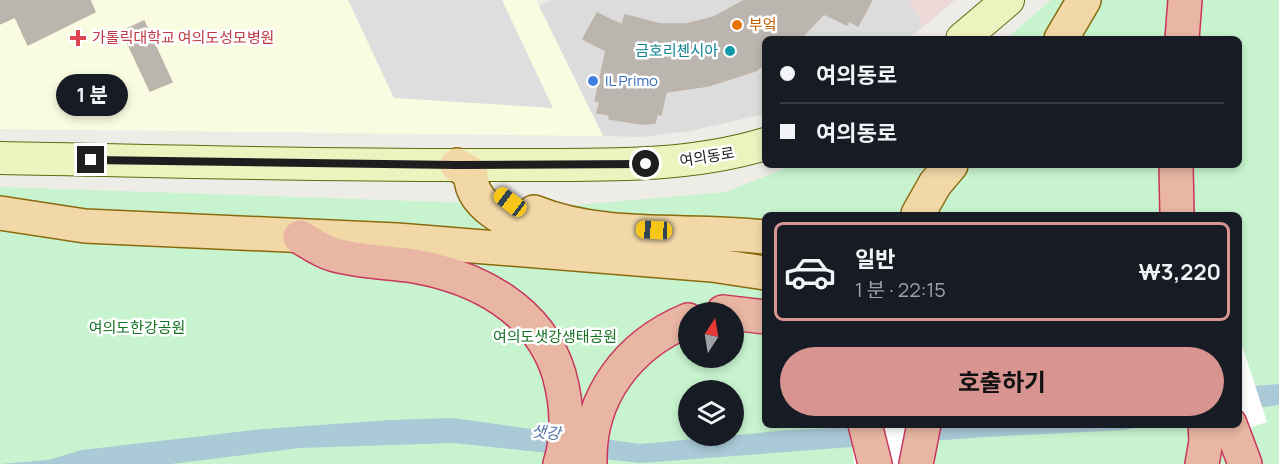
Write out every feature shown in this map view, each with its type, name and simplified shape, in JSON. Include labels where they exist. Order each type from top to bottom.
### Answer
[{"type":"highway","points":[[1182,36],[1185,0]]},
{"type":"highway","points":[[1176,168],[1177,212]]},
{"type":"highway","points":[[300,237],[332,254],[417,267],[465,279],[498,295],[523,315],[542,339],[555,363],[562,385],[566,431],[560,464]]},
{"type":"highway","points":[[744,314],[762,317]]},
{"type":"highway","points":[[590,464],[592,436],[606,390],[624,362],[645,344],[678,324]]},
{"type":"highway","points":[[866,428],[876,464]]},
{"type":"highway","points":[[914,464],[923,428]]},
{"type":"highway","points":[[1215,437],[1245,464]]},
{"type":"main road","points":[[966,36],[1008,0]]},
{"type":"main road","points":[[1063,36],[1084,0]]},
{"type":"main road","name":"여의동로","points":[[0,158],[457,165],[646,164],[713,157],[762,145]]},
{"type":"main road","points":[[457,165],[480,175],[510,202],[538,214],[572,223],[610,228],[762,237]]},
{"type":"main road","points":[[457,165],[471,173],[470,183],[474,192],[490,208],[511,224],[543,236],[580,242],[671,250],[762,265]]},
{"type":"main road","points":[[919,212],[935,184],[948,168]]},
{"type":"main road","points":[[0,213],[85,226],[397,240],[712,265],[762,273]]},
{"type":"main road","points":[[876,464],[879,428]]},
{"type":"main road","points":[[910,428],[914,464]]},
{"type":"shaded area","points":[[0,0],[536,0],[603,136],[0,129]]},
{"type":"shaded area","points":[[348,0],[502,0],[553,108],[394,98]]},
{"type":"shaded area","name":"금호리첸시아","points":[[551,0],[909,0],[923,27],[912,36],[762,36],[762,115],[689,131],[642,137],[603,136],[539,6]]},
{"type":"shaded area","points":[[909,0],[955,0],[923,27]]},
{"type":"green space","name":"여의도한강공원","points":[[1051,0],[1279,0],[1279,464],[0,464],[0,187],[564,206],[726,192],[786,168],[1242,168],[1242,36],[1009,36]]},
{"type":"water","points":[[1279,384],[1279,405],[1242,410],[1243,387]]},
{"type":"water","name":"샛강","points":[[453,418],[640,444],[678,440],[678,446],[744,446],[744,434],[833,428],[1136,428],[641,463],[454,443],[300,448],[171,464],[0,464],[48,460],[82,450],[263,429]]},
{"type":"pier","points":[[1242,345],[1267,422],[1197,445],[1231,428],[1242,428]]},
{"type":"pier","points":[[851,428],[935,428],[935,464],[854,464]]},
{"type":"building","points":[[0,0],[90,0],[95,12],[28,45],[15,17],[0,24]]},
{"type":"building","points":[[745,0],[872,0],[858,26],[849,21],[847,25],[824,14],[803,36],[762,36],[762,66],[755,71],[708,86],[666,92],[661,115],[657,114],[655,123],[642,124],[609,119],[610,115],[597,113],[600,102],[595,101],[606,51],[583,39],[597,13],[622,25],[625,15],[660,24],[686,24],[714,17]]},
{"type":"building","points":[[144,21],[172,82],[150,91],[122,31]]},
{"type":"place","name":"부엌","points":[[737,25]]},
{"type":"place","name":"가톨릭대학교 여의도성모병원","points":[[78,38]]},
{"type":"place","name":"금호리첸시아","points":[[730,51]]},
{"type":"place","name":"IL Primo","points":[[593,81]]},
{"type":"route","points":[[91,160],[457,165],[646,164]]},
{"type":"park label","name":"여의도샛강생태공원","points":[[555,337]]}]
